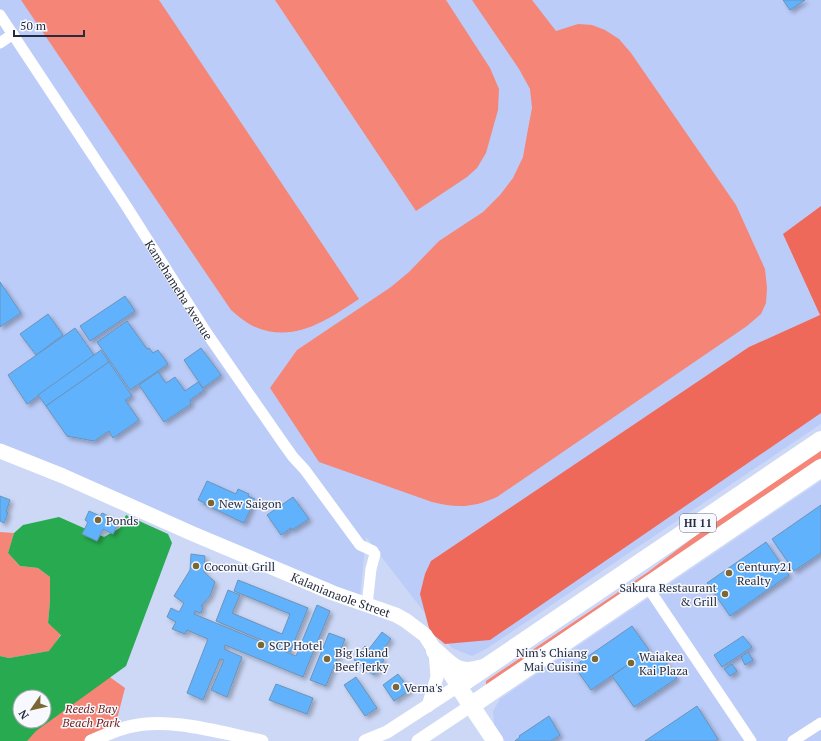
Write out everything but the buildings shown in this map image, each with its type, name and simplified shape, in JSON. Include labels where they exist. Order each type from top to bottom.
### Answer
[{"type":"highway","name":"HI 11","points":[[458,686],[821,440]]},
{"type":"highway","name":"HI 11","points":[[472,705],[821,468]]},
{"type":"highway","points":[[435,651],[455,668],[461,671],[486,667]]},
{"type":"main road","name":"Kalanianaole Street","points":[[0,451],[63,476],[191,533],[320,587],[396,615],[405,620],[425,636],[458,686]]},
{"type":"main road","points":[[458,686],[495,741]]},
{"type":"street","name":"Kamehameha Avenue","points":[[0,15],[125,204],[206,332],[293,457],[305,470],[360,545],[374,552],[371,569],[371,606]]},
{"type":"street","points":[[0,43],[13,34]]},
{"type":"street","points":[[647,586],[751,741]]},
{"type":"street","points":[[428,706],[437,677],[435,651]]},
{"type":"street","points":[[365,741],[387,732],[458,686]]},
{"type":"street","points":[[418,741],[472,705]]},
{"type":"street","points":[[793,741],[821,723]]},
{"type":"street","points":[[91,741],[128,726],[142,724],[168,724],[195,727],[262,741]]},
{"type":"shaded area","points":[[0,0],[821,0],[821,424],[486,649],[472,656],[452,648],[366,537],[360,597],[0,446]]},
{"type":"shaded area","points":[[821,206],[821,413],[490,640],[445,644],[430,632],[420,594],[425,574],[431,561],[749,347],[820,315],[783,234]]},
{"type":"shaded area","points":[[821,481],[821,741],[505,741],[494,725],[493,711],[500,699]]},
{"type":"shaded area","points":[[126,515],[168,534],[172,543],[126,666],[52,719],[52,689],[12,689],[12,729],[39,729],[27,741],[0,741],[0,656],[9,658],[49,651],[61,635],[48,623],[50,577],[38,568],[20,566],[8,553],[14,533],[23,525],[59,517],[104,537],[120,528]]},
{"type":"green space","points":[[21,0],[159,0],[359,299],[321,322],[308,328],[294,331],[266,331],[251,325],[231,310]]},
{"type":"green space","points":[[275,0],[446,0],[490,68],[499,89],[498,110],[486,153],[477,168],[467,177],[416,211]]},
{"type":"green space","points":[[472,0],[532,0],[556,31],[578,24],[592,25],[605,30],[619,39],[631,53],[736,205],[765,269],[767,288],[766,303],[761,314],[747,326],[497,497],[472,505],[457,506],[432,502],[319,462],[270,388],[297,350],[391,287],[409,272],[439,241],[483,212],[500,195],[513,178],[523,157],[532,108],[530,89],[519,69]]},
{"type":"green space","points":[[821,450],[821,458],[486,685],[486,681],[648,572],[707,527]]},
{"type":"green space","points":[[0,532],[14,533],[8,553],[20,566],[38,568],[50,577],[48,623],[61,634],[50,651],[9,658],[0,656]]},
{"type":"green space","name":"Reeds Bay Beach Park","points":[[107,675],[125,688],[116,723],[104,735],[91,741],[0,741],[26,729],[52,729],[52,715]]},
{"type":"place","name":"New Saigon","points":[[211,503]]},
{"type":"place","name":"Ponds","points":[[98,520]]},
{"type":"place","name":"Coconut Grill","points":[[196,566]]},
{"type":"place","name":"Century21 Realty","points":[[729,573]]},
{"type":"place","name":"Sakura Restaurant & Grill","points":[[725,594]]},
{"type":"place","name":"SCP Hotel","points":[[261,645]]},
{"type":"place","name":"Big Island Beef Jerky","points":[[327,659]]},
{"type":"place","name":"Nim's Chiang Mai Cuisine","points":[[595,659]]},
{"type":"place","name":"Waiakea Kai Plaza","points":[[631,663]]},
{"type":"place","name":"Verna's","points":[[396,687]]}]
